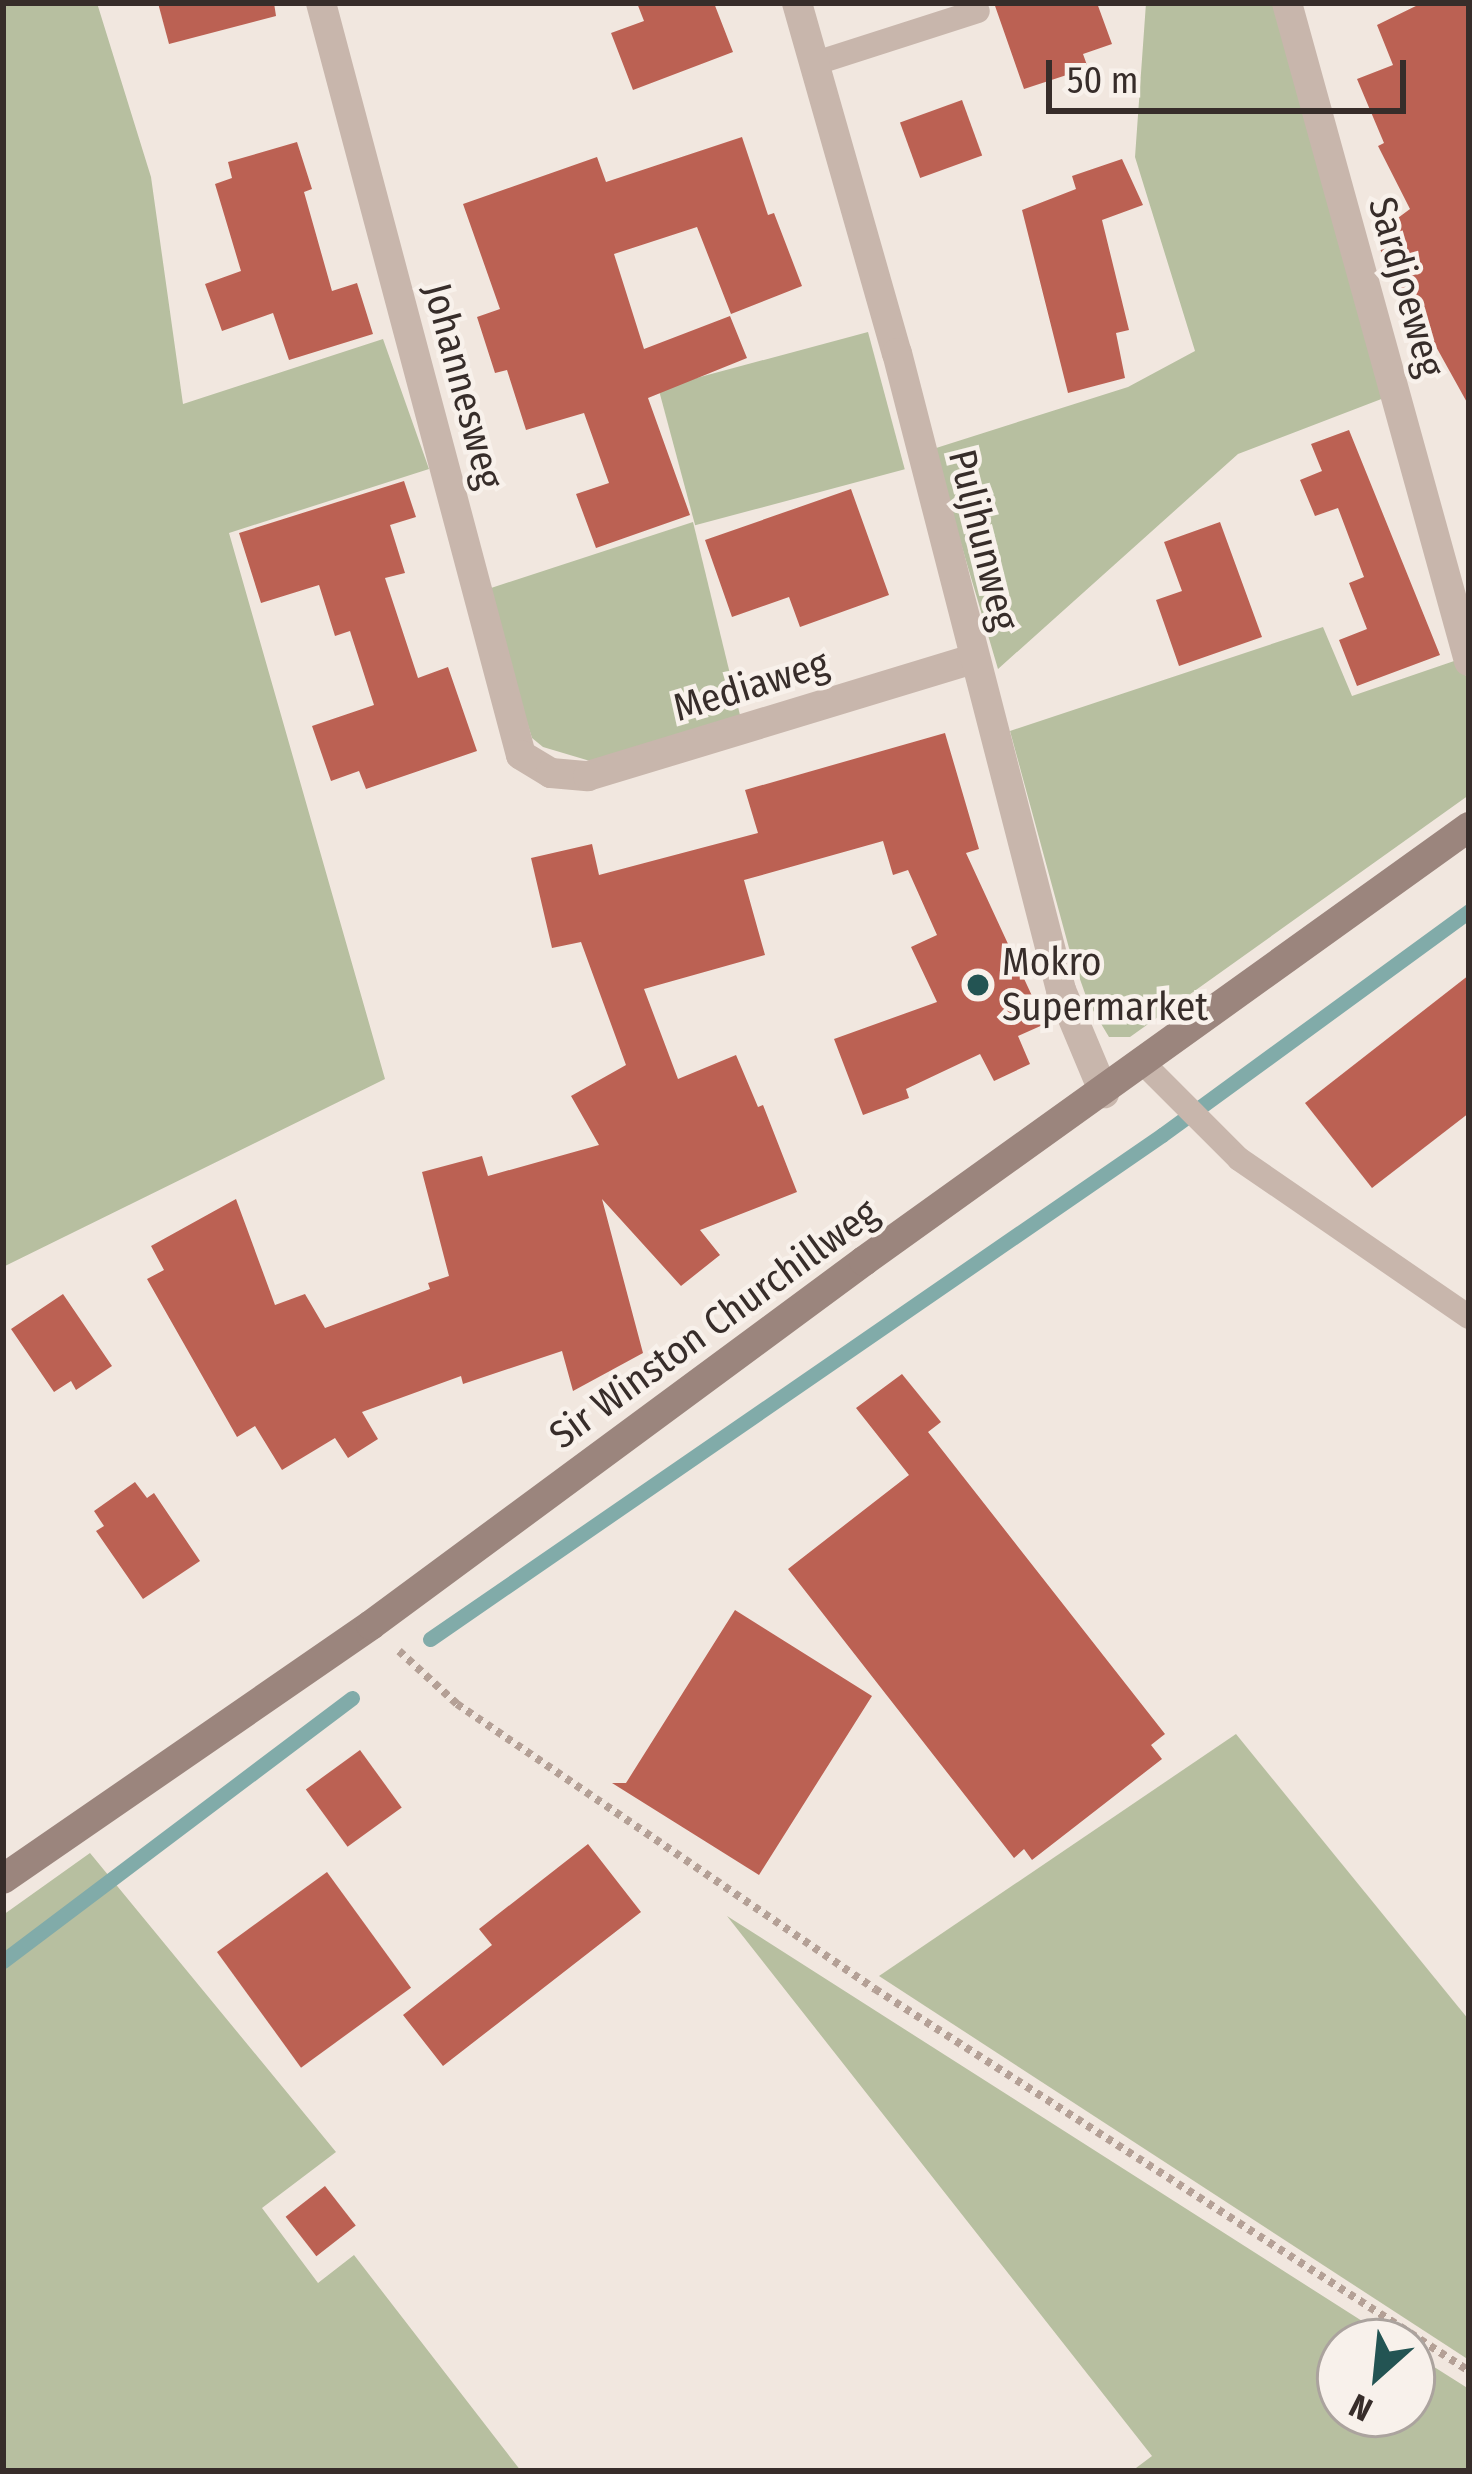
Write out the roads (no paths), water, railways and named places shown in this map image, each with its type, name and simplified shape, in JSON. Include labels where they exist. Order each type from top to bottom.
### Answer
[{"type":"street","name":"Johannesweg","points":[[321,3],[521,755],[551,773]]},
{"type":"street","name":"Puljhunweg","points":[[797,3],[896,352],[1060,990],[1104,1093]]},
{"type":"street","name":"Sardjoeweg","points":[[1286,3],[1469,661]]},
{"type":"street","name":"Mediaweg","points":[[551,773],[588,776],[972,659]]},
{"type":"street","name":"Sir Winston Churchillweg","points":[[3,1880],[371,1625],[864,1261],[1469,827]]},
{"type":"lane","points":[[813,64],[978,11]]},
{"type":"lane","points":[[1142,1062],[1229,1150],[1469,1317]]},
{"type":"waterway","points":[[430,1639],[1162,1135],[1469,911]]},
{"type":"waterway","points":[[3,1961],[352,1698]]},
{"type":"place","name":"Mokro Supermarket","points":[[978,985]]}]
